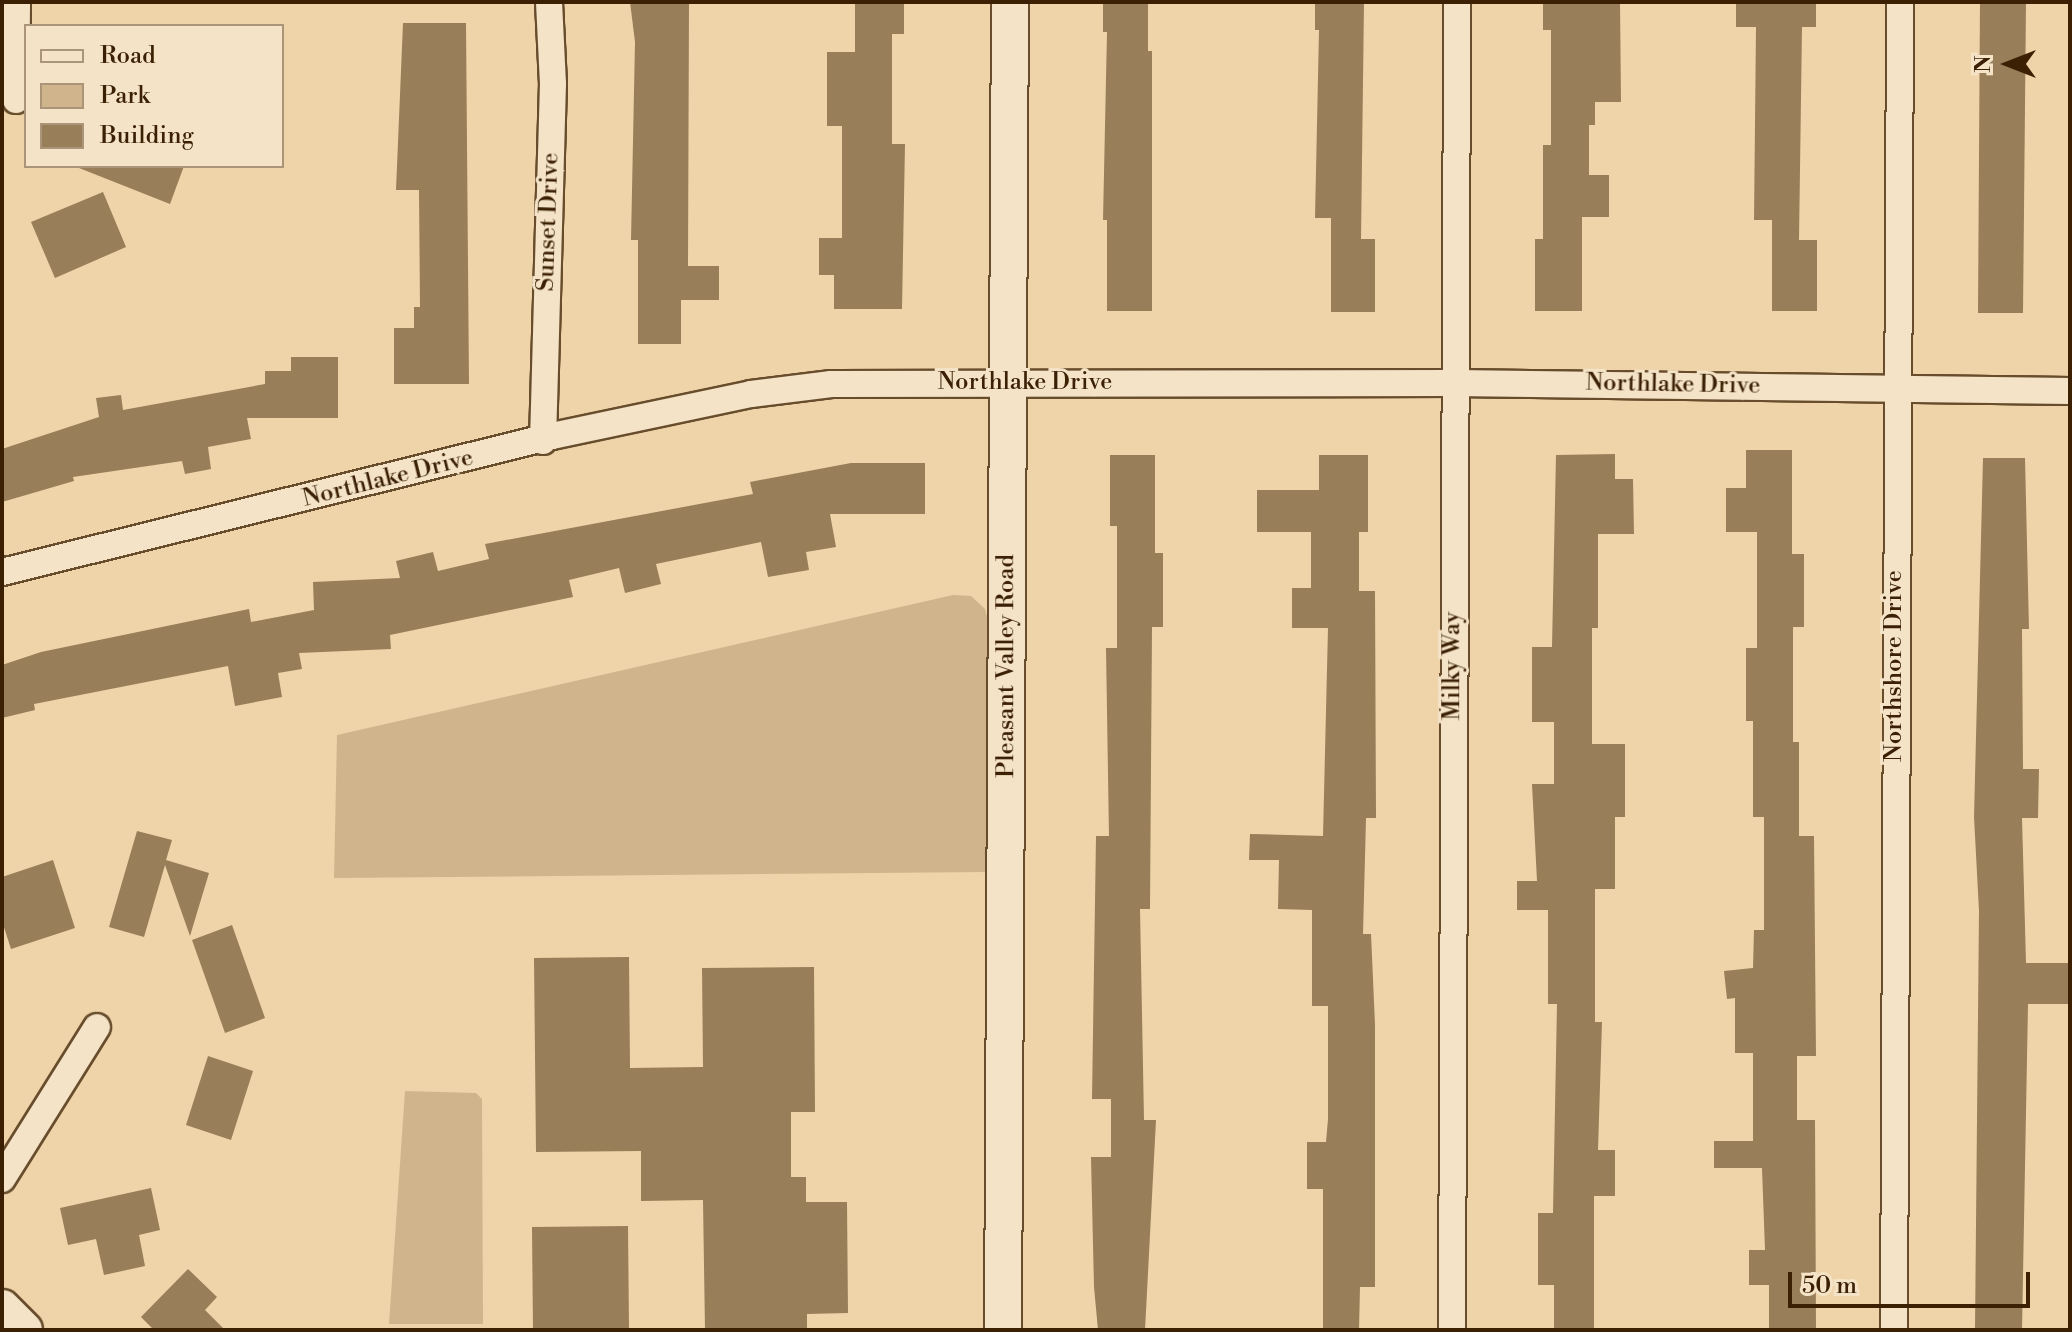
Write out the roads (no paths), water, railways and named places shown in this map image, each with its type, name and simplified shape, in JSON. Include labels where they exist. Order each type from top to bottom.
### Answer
[{"type":"street","points":[[16,100],[17,2]]},
{"type":"street","name":"Sunset Drive","points":[[543,441],[553,84],[549,2]]},
{"type":"street","name":"Pleasant Valley Road","points":[[1003,1330],[1010,2]]},
{"type":"street","name":"Milky Way","points":[[1452,1330],[1457,2]]},
{"type":"street","name":"Northshore Drive","points":[[1894,1330],[1900,2]]},
{"type":"street","name":"Northlake Drive","points":[[2,572],[543,441],[788,389],[831,384],[1454,383],[2070,391]]},
{"type":"street","points":[[2,1179],[97,1027]]},
{"type":"street","points":[[2,1308],[24,1330]]}]
